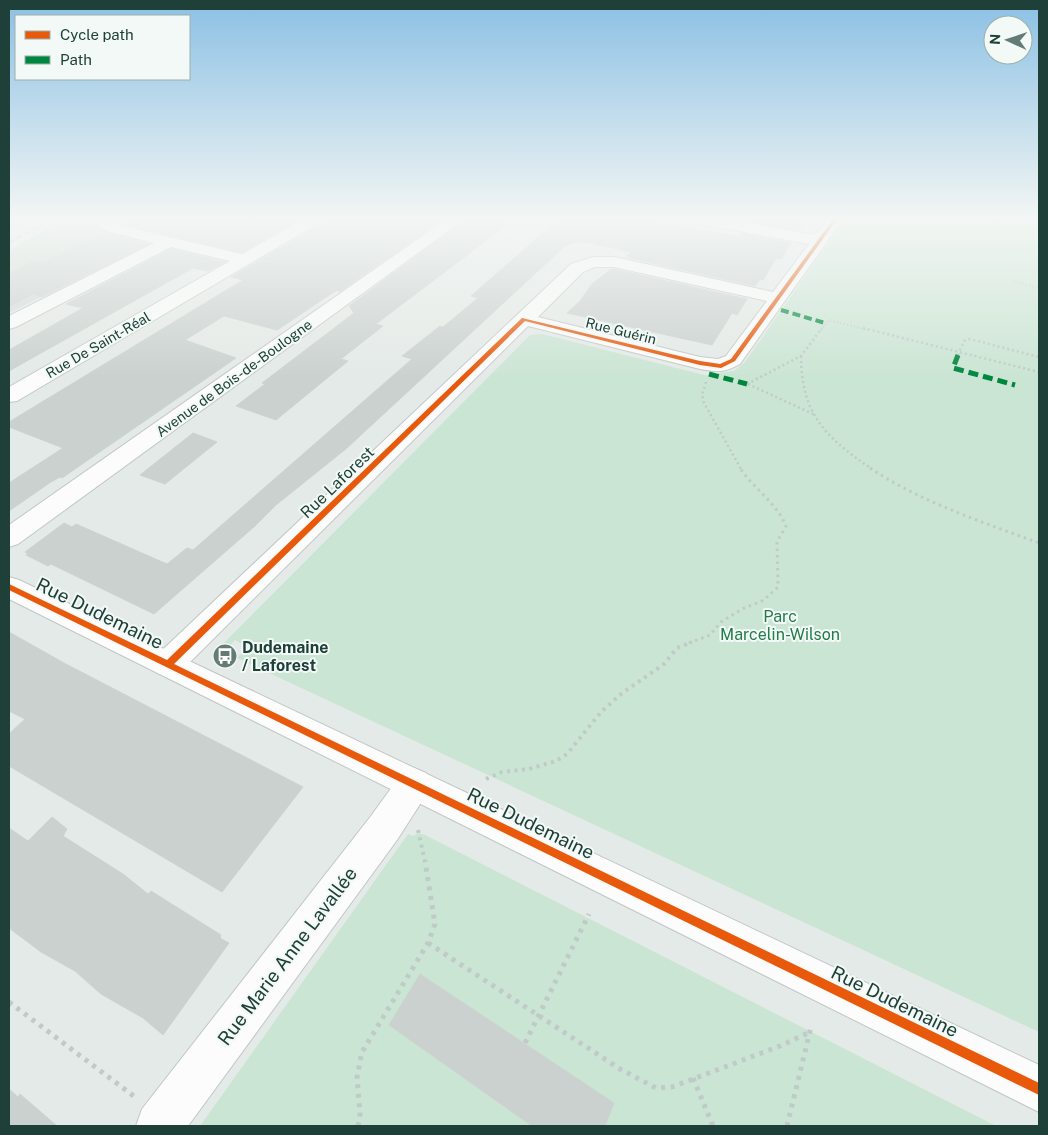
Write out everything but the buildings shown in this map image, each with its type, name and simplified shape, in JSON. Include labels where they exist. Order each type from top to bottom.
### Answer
[{"type":"street","points":[[9,324],[112,271]]},
{"type":"street","name":"Rue De Saint-Réal","points":[[9,396],[225,271]]},
{"type":"street","name":"Avenue de Bois-de-Boulogne","points":[[9,538],[384,271]]},
{"type":"street","name":"Rue Laforest","points":[[168,664],[574,271]]},
{"type":"street","name":"Rue Laforest","points":[[655,271],[778,298]]},
{"type":"street","points":[[711,370],[733,360],[797,271]]},
{"type":"street","name":"Rue Guérin","points":[[524,319],[711,370]]},
{"type":"street","name":"Rue Dudemaine","points":[[9,587],[1039,1089]]},
{"type":"street","name":"Rue Marie Anne Lavallée","points":[[147,1112],[384,828],[414,784]]},
{"type":"path","points":[[1012,281],[1039,288]]},
{"type":"path","points":[[814,414],[747,384],[801,356],[829,320],[959,354],[1039,372]]},
{"type":"path","points":[[959,354],[964,340],[970,339],[1039,357]]},
{"type":"path","points":[[801,356],[801,383],[814,414],[831,435],[844,447],[888,480],[949,508],[1039,543]]},
{"type":"path","points":[[486,780],[502,772],[529,769],[556,761],[567,754],[601,712],[621,694],[664,664],[678,648],[710,635],[721,622],[742,609],[764,600],[778,586],[777,542],[786,526],[782,514],[775,504],[750,483],[707,412],[702,397],[711,370]]},
{"type":"path","points":[[358,1126],[360,1114],[357,1077],[362,1052],[428,943],[435,924],[423,849],[417,829]]},
{"type":"path","points":[[525,1043],[590,914]]},
{"type":"path","points":[[428,943],[620,1069],[656,1088],[672,1087],[780,1046],[811,1029],[787,1126]]},
{"type":"path","points":[[9,1002],[147,1112]]},
{"type":"path","points":[[693,1078],[713,1126]]},
{"type":"shaded area","points":[[9,271],[93,271],[9,313]]},
{"type":"green space","name":"Parc Marcelin-Wilson","points":[[809,271],[1039,271],[1039,1032],[237,658],[247,647],[235,640],[224,652],[223,644],[530,335],[542,334],[704,375],[712,376],[713,374],[734,371],[745,362]]},
{"type":"green space","points":[[418,833],[996,1126],[200,1126],[408,834],[413,836]]},
{"type":"marked path","points":[[781,310],[825,323]]},
{"type":"marked path","points":[[958,355],[953,368],[1015,385]]},
{"type":"marked path","points":[[709,374],[747,384]]},
{"type":"cycle path","points":[[168,664],[524,319],[700,363],[721,366],[733,360],[798,271]]},
{"type":"cycle path","points":[[9,587],[1039,1089]]},
{"type":"place","name":"Dudemaine / Laforest","points":[[225,656]]}]
